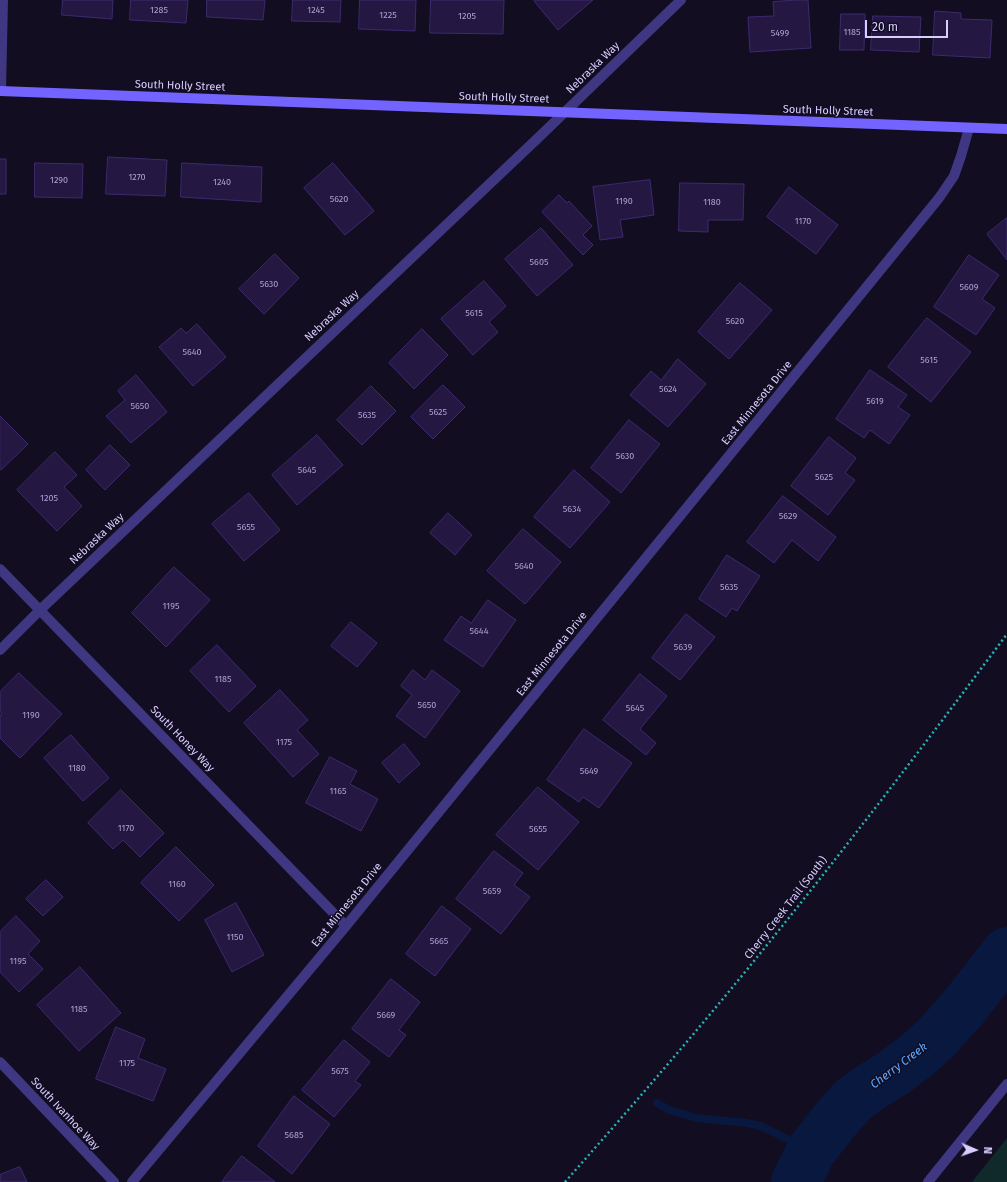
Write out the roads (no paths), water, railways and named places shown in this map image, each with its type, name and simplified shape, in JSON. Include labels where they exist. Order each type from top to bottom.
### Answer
[{"type":"main road","name":"South Holly Street","points":[[0,91],[1007,130]]},
{"type":"street","points":[[0,91],[3,0]]},
{"type":"street","name":"Nebraska Way","points":[[0,650],[40,610],[564,113],[681,0]]},
{"type":"street","name":"East Minnesota Drive","points":[[132,1182],[346,926],[939,198],[954,176],[969,128]]},
{"type":"street","name":"South Honey Way","points":[[0,569],[346,926]]},
{"type":"street","name":"South Ivanhoe Way","points":[[0,1062],[114,1182]]},
{"type":"street","points":[[928,1182],[1007,1084]]},
{"type":"waterway","name":"Cherry Creek","points":[[796,1182],[811,1151],[853,1100],[892,1074],[916,1056],[936,1038],[963,1008],[1007,952]]},
{"type":"waterway","points":[[657,1103],[669,1110],[696,1118],[747,1123],[761,1126],[811,1151]]}]
